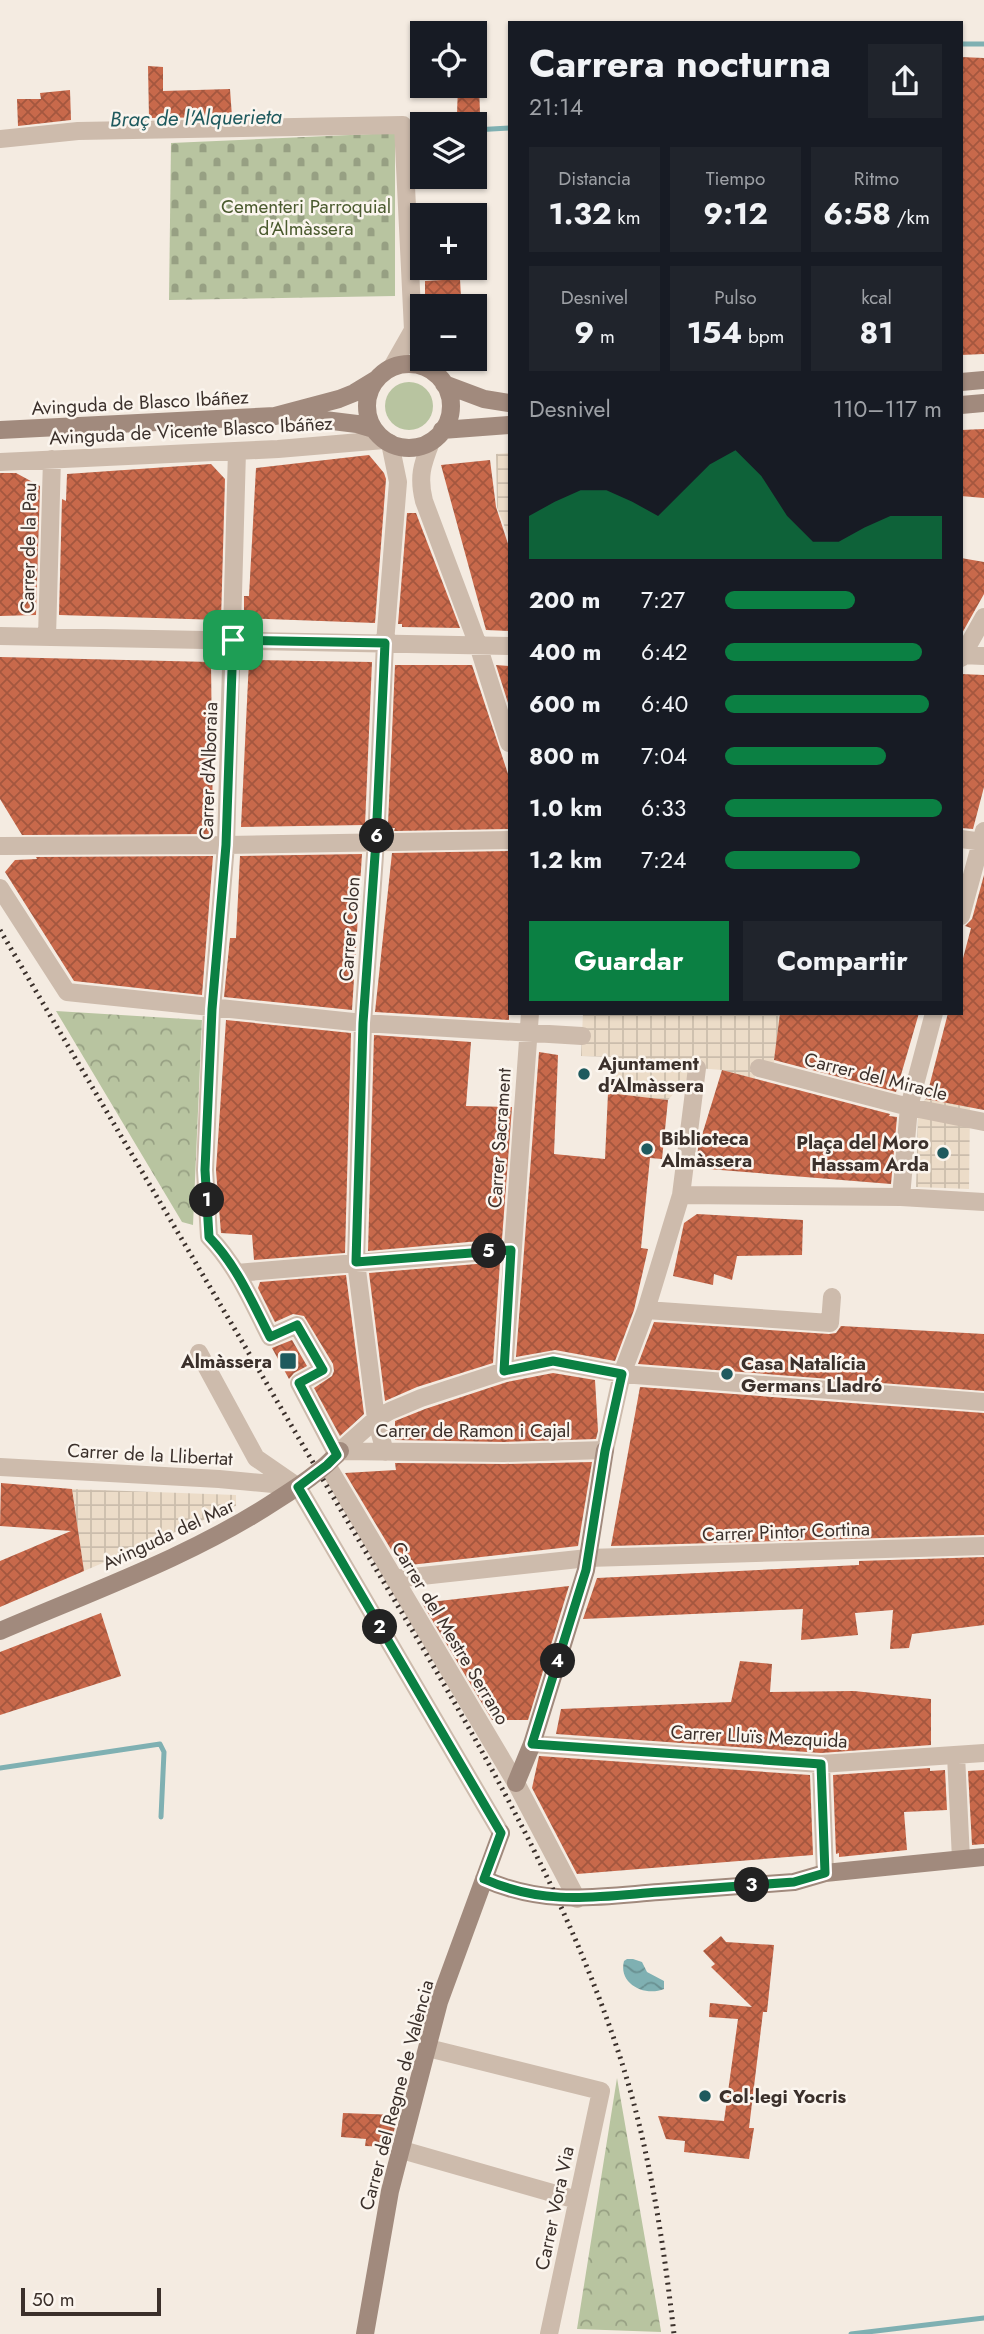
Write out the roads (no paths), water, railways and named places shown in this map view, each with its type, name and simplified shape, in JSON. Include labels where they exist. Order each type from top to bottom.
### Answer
[{"type":"street","points":[[0,139],[78,131],[403,125],[410,294]]},
{"type":"street","points":[[410,334],[393,367],[377,379],[370,390],[368,417],[383,437],[410,447],[437,436],[508,425]]},
{"type":"street","points":[[393,367],[414,365],[435,372],[484,399],[508,403]]},
{"type":"street","points":[[435,372],[449,395],[451,408],[448,419],[424,458],[420,484],[478,645],[508,740]]},
{"type":"street","name":"Avinguda de Blasco Ibáñez","points":[[282,414],[354,393],[377,379]]},
{"type":"street","points":[[963,382],[984,380]]},
{"type":"street","points":[[963,405],[984,403]]},
{"type":"street","name":"Avinguda de Blasco Ibáñez","points":[[0,430],[282,414],[357,424],[383,437]]},
{"type":"street","name":"Avinguda de Vicente Blasco Ibáñez","points":[[0,462],[237,451],[383,437]]},
{"type":"street","name":"Carrer Colon","points":[[383,437],[398,482],[385,643],[376,841],[363,1023],[356,1262],[376,1419],[385,1452]]},
{"type":"street","name":"Carrer d'Alboraia","points":[[237,451],[226,845],[212,1009],[205,1170],[209,1237],[226,1255],[237,1273]]},
{"type":"street","name":"Carrer de la Pau","points":[[47,637],[52,459]]},
{"type":"street","points":[[963,653],[984,617]]},
{"type":"street","points":[[0,636],[508,646]]},
{"type":"street","points":[[963,656],[984,656]]},
{"type":"street","points":[[963,839],[983,838],[963,909]]},
{"type":"street","points":[[0,846],[508,840]]},
{"type":"street","points":[[0,888],[67,992],[363,1023],[582,1036]]},
{"type":"street","name":"Carrer Sacrament","points":[[504,1371],[530,1015]]},
{"type":"street","points":[[901,1197],[909,1107],[933,1015]]},
{"type":"street","points":[[516,1783],[532,1744],[586,1570],[605,1451],[622,1374],[646,1310],[681,1195],[697,1068]]},
{"type":"street","name":"Carrer del Miracle","points":[[759,1068],[909,1107],[984,1122]]},
{"type":"street","points":[[681,1195],[901,1197],[984,1202]]},
{"type":"street","points":[[237,1273],[511,1250]]},
{"type":"street","name":"Carrer del Mestre Serrano","points":[[237,1273],[270,1337],[297,1325],[323,1370],[299,1383],[394,1579],[516,1783],[577,1899]]},
{"type":"street","points":[[646,1310],[830,1323],[832,1297]]},
{"type":"street","points":[[200,1353],[256,1458],[298,1487]]},
{"type":"street","points":[[335,1457],[376,1419],[390,1411],[504,1371],[553,1361],[622,1374],[984,1402]]},
{"type":"street","name":"Carrer de Ramon i Cajal","points":[[335,1457],[385,1452],[605,1451]]},
{"type":"street","name":"Avinguda del Mar","points":[[0,1631],[238,1526],[298,1487],[335,1457]]},
{"type":"street","name":"Carrer de la Llibertat","points":[[0,1467],[219,1479],[298,1487]]},
{"type":"street","name":"Carrer del Regne de València","points":[[298,1487],[501,1833],[439,2002],[390,2191],[365,2334]]},
{"type":"street","name":"Carrer Pintor Cortina","points":[[394,1579],[588,1558],[984,1546]]},
{"type":"street","name":"Carrer Lluïs Mezquida","points":[[532,1744],[821,1764],[984,1753]]},
{"type":"street","points":[[956,1755],[961,1859]]},
{"type":"street","points":[[821,1764],[825,1873]]},
{"type":"street","points":[[484,1879],[532,1895],[577,1899],[794,1882],[825,1873],[984,1857]]},
{"type":"street","name":"Carrer Vora Via","points":[[428,2048],[601,2091],[549,2334]]},
{"type":"street","points":[[402,2150],[577,2200]]},
{"type":"water","points":[[627,1959],[642,1962],[647,1972],[664,1981],[664,1989],[649,1991],[635,1987],[625,1976],[623,1969]]},
{"type":"waterway","name":"Braç de l'Alquerieta","points":[[963,44],[984,44]]},
{"type":"waterway","name":"Braç de l'Alquerieta","points":[[487,129],[508,128]]},
{"type":"waterway","points":[[0,1768],[160,1744],[164,1752],[161,1817]]},
{"type":"waterway","points":[[851,2334],[984,2318]]},
{"type":"railway","points":[[0,930],[448,1692],[524,1831],[590,1974],[628,2082],[646,2153],[665,2262],[674,2334]]},
{"type":"place","name":"Ajuntament d'Almàssera","points":[[584,1074]]},
{"type":"place","name":"Biblioteca Almàssera","points":[[647,1149]]},
{"type":"place","name":"Plaça del Moro Hassam Arda","points":[[943,1153]]},
{"type":"place","name":"Almàssera","points":[[288,1361]]},
{"type":"place","name":"Casa Natalícia Germans Lladró","points":[[727,1374]]},
{"type":"place","name":"Col·legi Yocris","points":[[705,2096]]},
{"type":"park label","name":"Cementeri Parroquial d'Almàssera","points":[[306,217]]}]
